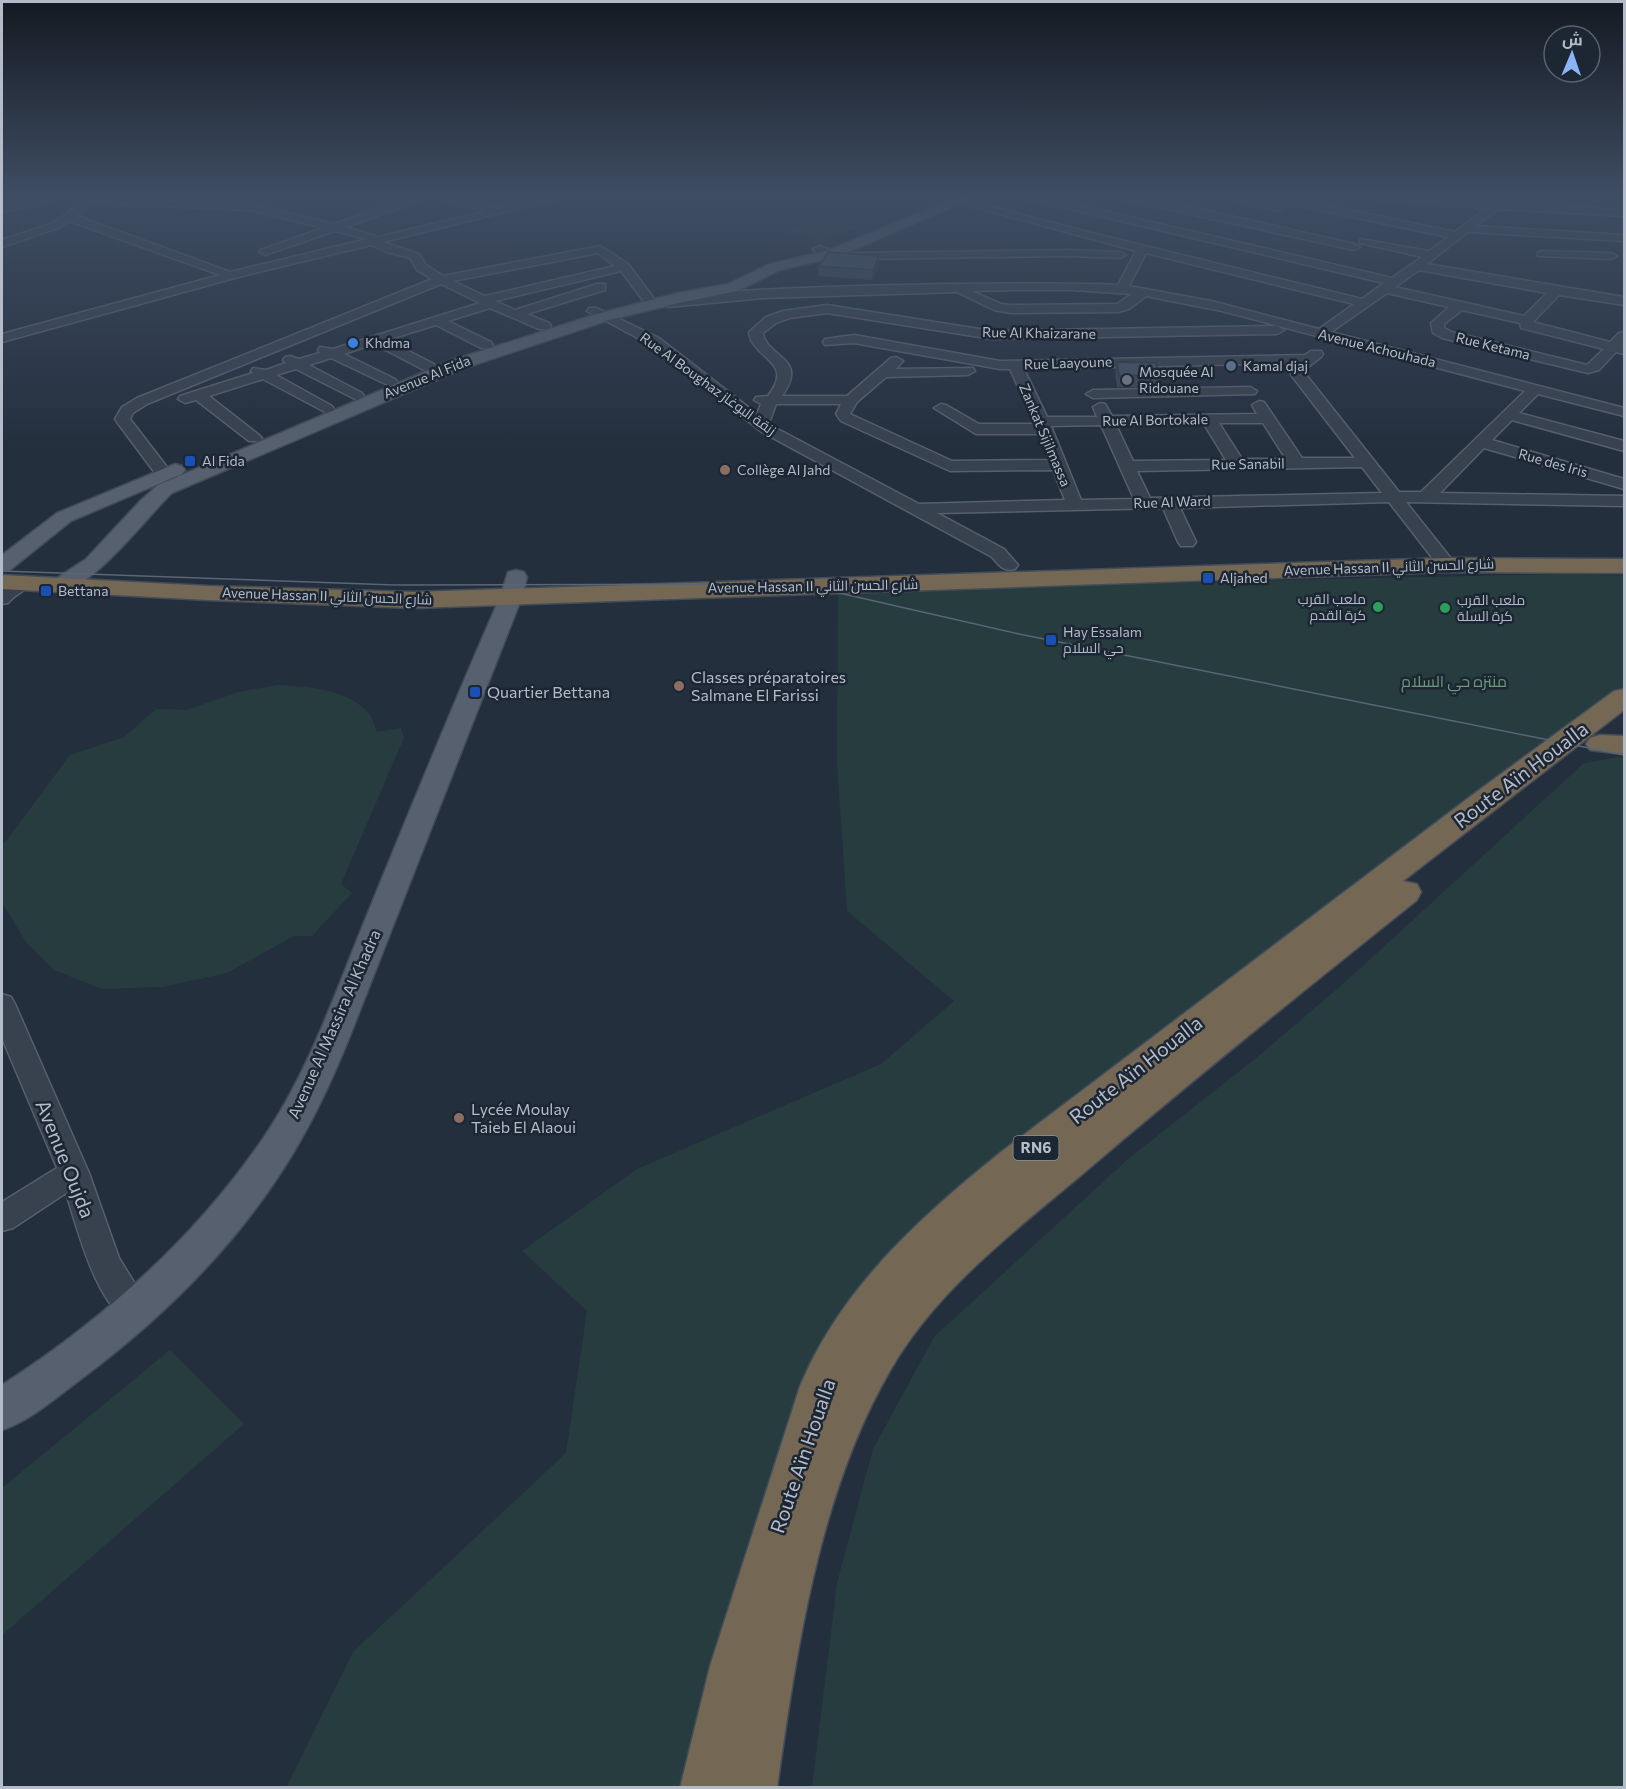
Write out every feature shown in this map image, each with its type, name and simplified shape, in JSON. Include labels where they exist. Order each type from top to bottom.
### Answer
[{"type":"highway","name":"Avenue Hassan II شارع الحسن الثاني","points":[[7,570],[94,564],[270,574],[505,594],[525,604],[556,596],[686,589],[800,588],[1451,558]]},
{"type":"highway","name":"Avenue Hassan II شارع الحسن الثاني","points":[[7,570],[62,585],[369,599],[505,594],[1009,566],[1451,558],[1620,564]]},
{"type":"highway","name":"Route Aïn Houalla","points":[[708,1788],[737,1666],[823,1386],[860,1320],[888,1283],[916,1251],[1015,1164],[1482,803],[1624,698]]},
{"type":"highway","name":"Route Aïn Houalla","points":[[749,1788],[779,1627],[808,1514],[828,1452],[856,1389],[876,1352],[902,1314],[966,1247],[1124,1114],[1511,809],[1616,738]]},
{"type":"main road","name":"Avenue Al Fida","points":[[7,570],[48,527],[63,517],[171,478],[390,382],[486,345],[544,326],[645,302],[732,288],[761,278]]},
{"type":"main road","name":"Avenue Al Fida","points":[[62,585],[94,564],[171,478],[271,436],[456,365],[598,314]]},
{"type":"main road","name":"Avenue Al Massira Al Khadra","points":[[2,1390],[130,1305],[179,1269],[232,1210],[257,1177],[294,1118],[311,1084],[366,956],[505,594]]},
{"type":"main road","name":"Avenue Al Massira Al Khadra","points":[[2,1409],[54,1375],[130,1305]]},
{"type":"street","points":[[2,333],[190,278]]},
{"type":"street","points":[[2,338],[218,278]]},
{"type":"street","points":[[122,419],[123,414],[131,406],[299,339],[394,310],[441,280],[448,278]]},
{"type":"street","points":[[463,289],[510,278]]},
{"type":"street","points":[[122,419],[437,321],[524,289],[588,278]]},
{"type":"street","points":[[514,314],[610,278]]},
{"type":"street","points":[[632,278],[645,302]]},
{"type":"street","points":[[789,278],[799,287],[840,290]]},
{"type":"street","points":[[1122,290],[1128,278]]},
{"type":"street","points":[[1261,278],[1364,303]]},
{"type":"street","points":[[1366,278],[1619,349]]},
{"type":"street","points":[[1321,333],[1400,278]]},
{"type":"street","points":[[1506,278],[1559,286],[1572,294],[1624,301]]},
{"type":"street","points":[[441,280],[544,326]]},
{"type":"street","points":[[1528,324],[1559,286]]},
{"type":"street","points":[[955,288],[1007,309],[1122,307],[1143,292]]},
{"type":"street","name":"Avenue Achouhada","points":[[840,290],[955,288],[1143,292],[1204,303],[1341,339],[1537,376],[1624,412]]},
{"type":"street","name":"Avenue Al Fida","points":[[645,302],[840,290]]},
{"type":"street","points":[[881,308],[902,290]]},
{"type":"street","name":"Rue Ketama","points":[[1459,306],[1437,323],[1436,328],[1440,332],[1537,376],[1591,369],[1619,349],[1624,336]]},
{"type":"street","name":"Rue Laayoune","points":[[881,308],[837,340],[1016,367],[1103,352],[1303,362]]},
{"type":"street","name":"Rue Al Khaizarane","points":[[761,425],[767,408],[781,390],[784,370],[782,364],[757,339],[756,332],[759,328],[788,314],[816,309],[881,308],[992,335],[1103,352],[1297,327]]},
{"type":"street","points":[[1079,308],[1103,352]]},
{"type":"street","points":[[394,310],[420,326]]},
{"type":"street","name":"Rue Al Boughaz زنقة البوغاز","points":[[598,314],[651,339],[761,425],[998,553],[1009,566]]},
{"type":"street","points":[[437,321],[486,345]]},
{"type":"street","points":[[299,339],[390,382]]},
{"type":"street","points":[[1341,339],[1303,362],[1296,371],[1367,462],[1404,489],[1451,558]]},
{"type":"street","points":[[376,340],[429,367]]},
{"type":"street","points":[[908,349],[884,373],[850,400],[843,414],[849,420],[943,464],[960,467],[1059,465]]},
{"type":"street","points":[[268,351],[299,364],[357,396]]},
{"type":"street","points":[[884,373],[1016,367],[1080,369],[1103,352],[1231,366],[1303,362]]},
{"type":"street","points":[[241,362],[327,409]]},
{"type":"street","points":[[1231,366],[1297,463]]},
{"type":"street","name":"Zankat Sijilmassa","points":[[1016,367],[1043,425],[1075,505]]},
{"type":"street","points":[[1080,369],[1129,466],[1144,503]]},
{"type":"street","points":[[1404,489],[1442,480],[1510,415],[1537,376]]},
{"type":"street","points":[[1093,394],[1250,391]]},
{"type":"street","points":[[199,395],[271,436]]},
{"type":"street","points":[[729,400],[850,400]]},
{"type":"street","name":"Rue Al Bortokale","points":[[941,408],[976,429],[1107,421],[1268,418]]},
{"type":"street","points":[[1510,415],[1624,446]]},
{"type":"street","points":[[122,419],[171,478]]},
{"type":"street","points":[[1209,419],[1237,464]]},
{"type":"street","name":"Rue des Iris","points":[[1481,442],[1624,484]]},
{"type":"street","name":"Rue Sanabil","points":[[1129,466],[1367,462]]},
{"type":"street","points":[[1261,464],[1284,499]]},
{"type":"street","name":"Rue Al Ward","points":[[918,509],[1284,499],[1404,489],[1624,501]]},
{"type":"street","points":[[1169,502],[1187,542]]},
{"type":"street","points":[[961,508],[965,535]]},
{"type":"street","points":[[2,599],[6,593],[7,570]]},
{"type":"street","name":"Avenue Oujda","points":[[2,1004],[8,1041],[74,1173],[114,1284],[130,1305]]},
{"type":"street","points":[[2,1218],[74,1173]]},
{"type":"green space","name":"منتزه حي السلام","points":[[1563,574],[1624,576],[1624,691],[1588,714],[870,1306],[702,1787],[286,1788],[353,1652],[566,1453],[587,1311],[522,1251],[637,1169],[881,1064],[954,1001],[847,911],[837,763],[838,590]]},
{"type":"green space","points":[[278,685],[337,693],[358,703],[367,711],[377,732],[401,728],[404,738],[341,884],[352,893],[312,936],[294,936],[227,973],[163,987],[102,989],[54,970],[26,942],[2,902],[2,845],[70,755],[124,737],[156,709],[187,710],[238,692]]},
{"type":"green space","points":[[1624,756],[1624,1787],[812,1787],[837,1583],[873,1449],[934,1337],[1128,1159],[1261,1054],[1343,984],[1584,763]]},
{"type":"green space","points":[[170,1350],[244,1424],[2,1635],[2,1488]]},
{"type":"building","points":[[1117,362],[1156,363],[1160,375],[1119,376]]},
{"type":"tram line","points":[[2,571],[395,585],[745,584],[826,590],[1019,634],[1624,755]]},
{"type":"place","name":"Khdma","points":[[353,343]]},
{"type":"place","name":"Kamal djaj","points":[[1231,366]]},
{"type":"place","name":"Mosquée Al Ridouane","points":[[1127,380]]},
{"type":"place","name":"Al Fida","points":[[190,461]]},
{"type":"place","name":"Collège Al Jahd","points":[[725,470]]},
{"type":"place","name":"Aljahed","points":[[1208,578]]},
{"type":"place","name":"Bettana","points":[[46,591]]},
{"type":"place","name":"ملعب القرب كرة القدم","points":[[1378,607]]},
{"type":"place","name":"ملعب القرب كرة السلة","points":[[1445,608]]},
{"type":"place","name":"Hay Essalam حي السلام","points":[[1051,640]]},
{"type":"place","name":"Classes préparatoires Salmane El Farissi","points":[[679,686]]},
{"type":"place","name":"Quartier Bettana","points":[[475,692]]},
{"type":"place","name":"Lycée Moulay Taieb El Alaoui","points":[[459,1118]]}]
